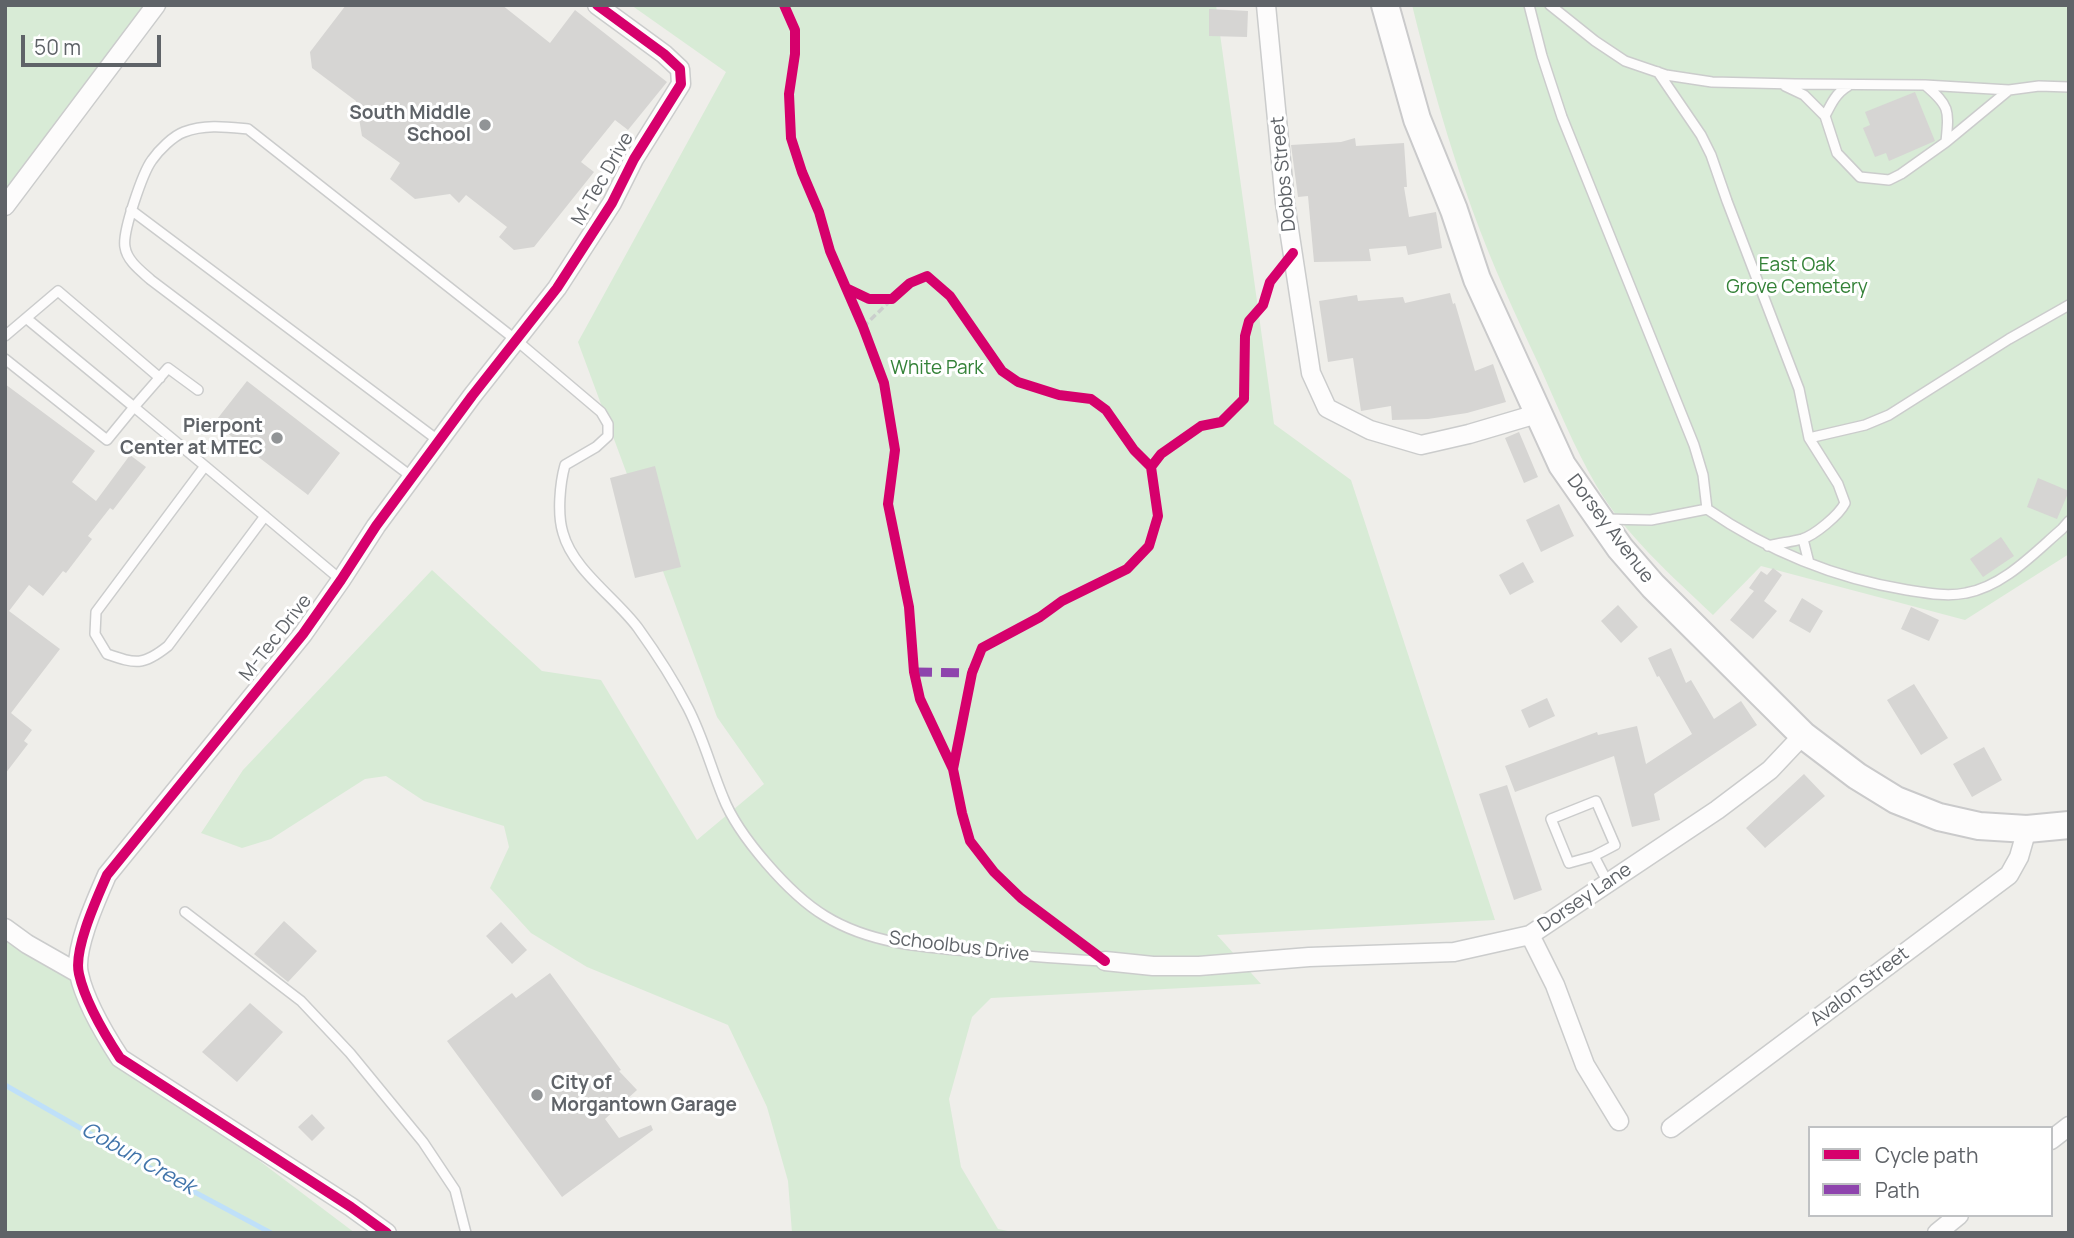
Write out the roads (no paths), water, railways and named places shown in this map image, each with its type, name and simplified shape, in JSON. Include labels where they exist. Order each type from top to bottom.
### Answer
[{"type":"street","points":[[5,206],[156,5]]},
{"type":"street","name":"M-Tec Drive","points":[[78,973],[82,942],[91,910],[107,875],[303,634],[411,477],[556,288],[605,213],[634,159],[681,83],[680,69],[597,5]]},
{"type":"street","name":"Dobbs Street","points":[[1266,5],[1285,203],[1311,373],[1327,408],[1370,430],[1421,445],[1540,413]]},
{"type":"street","name":"Dorsey Avenue","points":[[1385,5],[1417,119],[1454,210],[1477,279],[1562,465],[1598,519],[1653,586],[1803,735],[1857,776],[1896,800],[1952,820],[1979,826],[2027,829],[2069,825]]},
{"type":"street","name":"Dorsey Lane","points":[[1619,1121],[1585,1065],[1555,985],[1530,935],[1717,810],[1770,771],[1803,735]]},
{"type":"street","name":"Avalon Street","points":[[1671,1129],[2009,875],[2019,857],[2027,829]]},
{"type":"street","points":[[5,928],[78,973],[103,1032],[120,1058],[387,1233]]},
{"type":"street","name":"Schoolbus Drive","points":[[1105,961],[1153,966],[1199,966],[1309,957],[1454,952],[1530,935]]},
{"type":"street","points":[[2053,1138],[2069,1126]]},
{"type":"street","points":[[1937,1233],[1957,1217]]},
{"type":"lane","points":[[1529,5],[1562,117],[1693,445],[1703,475],[1707,509]]},
{"type":"lane","points":[[1550,5],[1625,61],[1658,72],[1712,82],[1925,85],[2009,90],[2039,86],[2069,87]]},
{"type":"lane","points":[[1658,72],[1701,135],[1711,155],[1799,389],[1809,438],[1838,484],[1845,503],[1829,521],[1803,539],[1768,546]]},
{"type":"lane","points":[[1779,84],[1804,95],[1825,116],[1837,153],[1860,177],[1876,180],[1889,180],[1901,174],[1946,142],[2009,90]]},
{"type":"lane","points":[[1825,116],[1832,102],[1850,85]]},
{"type":"lane","points":[[1925,85],[1943,100],[1948,118],[1946,142]]},
{"type":"lane","points":[[411,477],[134,265],[125,249],[124,234],[151,161],[182,132],[202,127],[248,129],[516,340]]},
{"type":"lane","points":[[131,210],[439,441]]},
{"type":"lane","points":[[5,336],[58,291],[159,378]]},
{"type":"lane","points":[[1809,438],[1866,425],[1889,415],[2009,339],[2069,306]]},
{"type":"lane","points":[[26,318],[341,580]]},
{"type":"lane","name":"Schoolbus Drive","points":[[516,340],[582,394],[601,412],[608,424],[608,436],[596,447],[565,465],[560,496],[563,533],[574,556],[637,626],[655,654],[688,708],[707,750],[723,800],[749,842],[789,887],[823,916],[856,933],[920,947],[1105,961]]},
{"type":"lane","points":[[5,359],[107,440],[168,368],[198,390]]},
{"type":"lane","points":[[205,466],[96,612],[94,634],[107,654],[126,661],[149,661],[168,646],[265,516]]},
{"type":"lane","points":[[1598,519],[1651,520],[1707,509],[1748,536],[1809,563],[1849,578],[1929,594],[1966,593],[2000,580],[2069,521]]},
{"type":"lane","points":[[1803,539],[1809,563]]},
{"type":"lane","points":[[1596,801],[1615,845],[1594,856],[1569,863],[1551,819],[1596,801]]},
{"type":"lane","points":[[1594,856],[1608,883]]},
{"type":"lane","points":[[185,912],[301,1001],[350,1054],[422,1142],[455,1191],[466,1233]]},
{"type":"waterway","name":"Cobun Creek","points":[[5,1085],[271,1233]]},
{"type":"place","name":"South Middle School","points":[[485,125]]},
{"type":"place","name":"Pierpont Center at MTEC","points":[[277,438]]},
{"type":"place","name":"City of Morgantown Garage","points":[[537,1095]]},
{"type":"park label","name":"East Oak Grove Cemetery","points":[[1797,277]]},
{"type":"park label","name":"White Park","points":[[937,369]]}]
